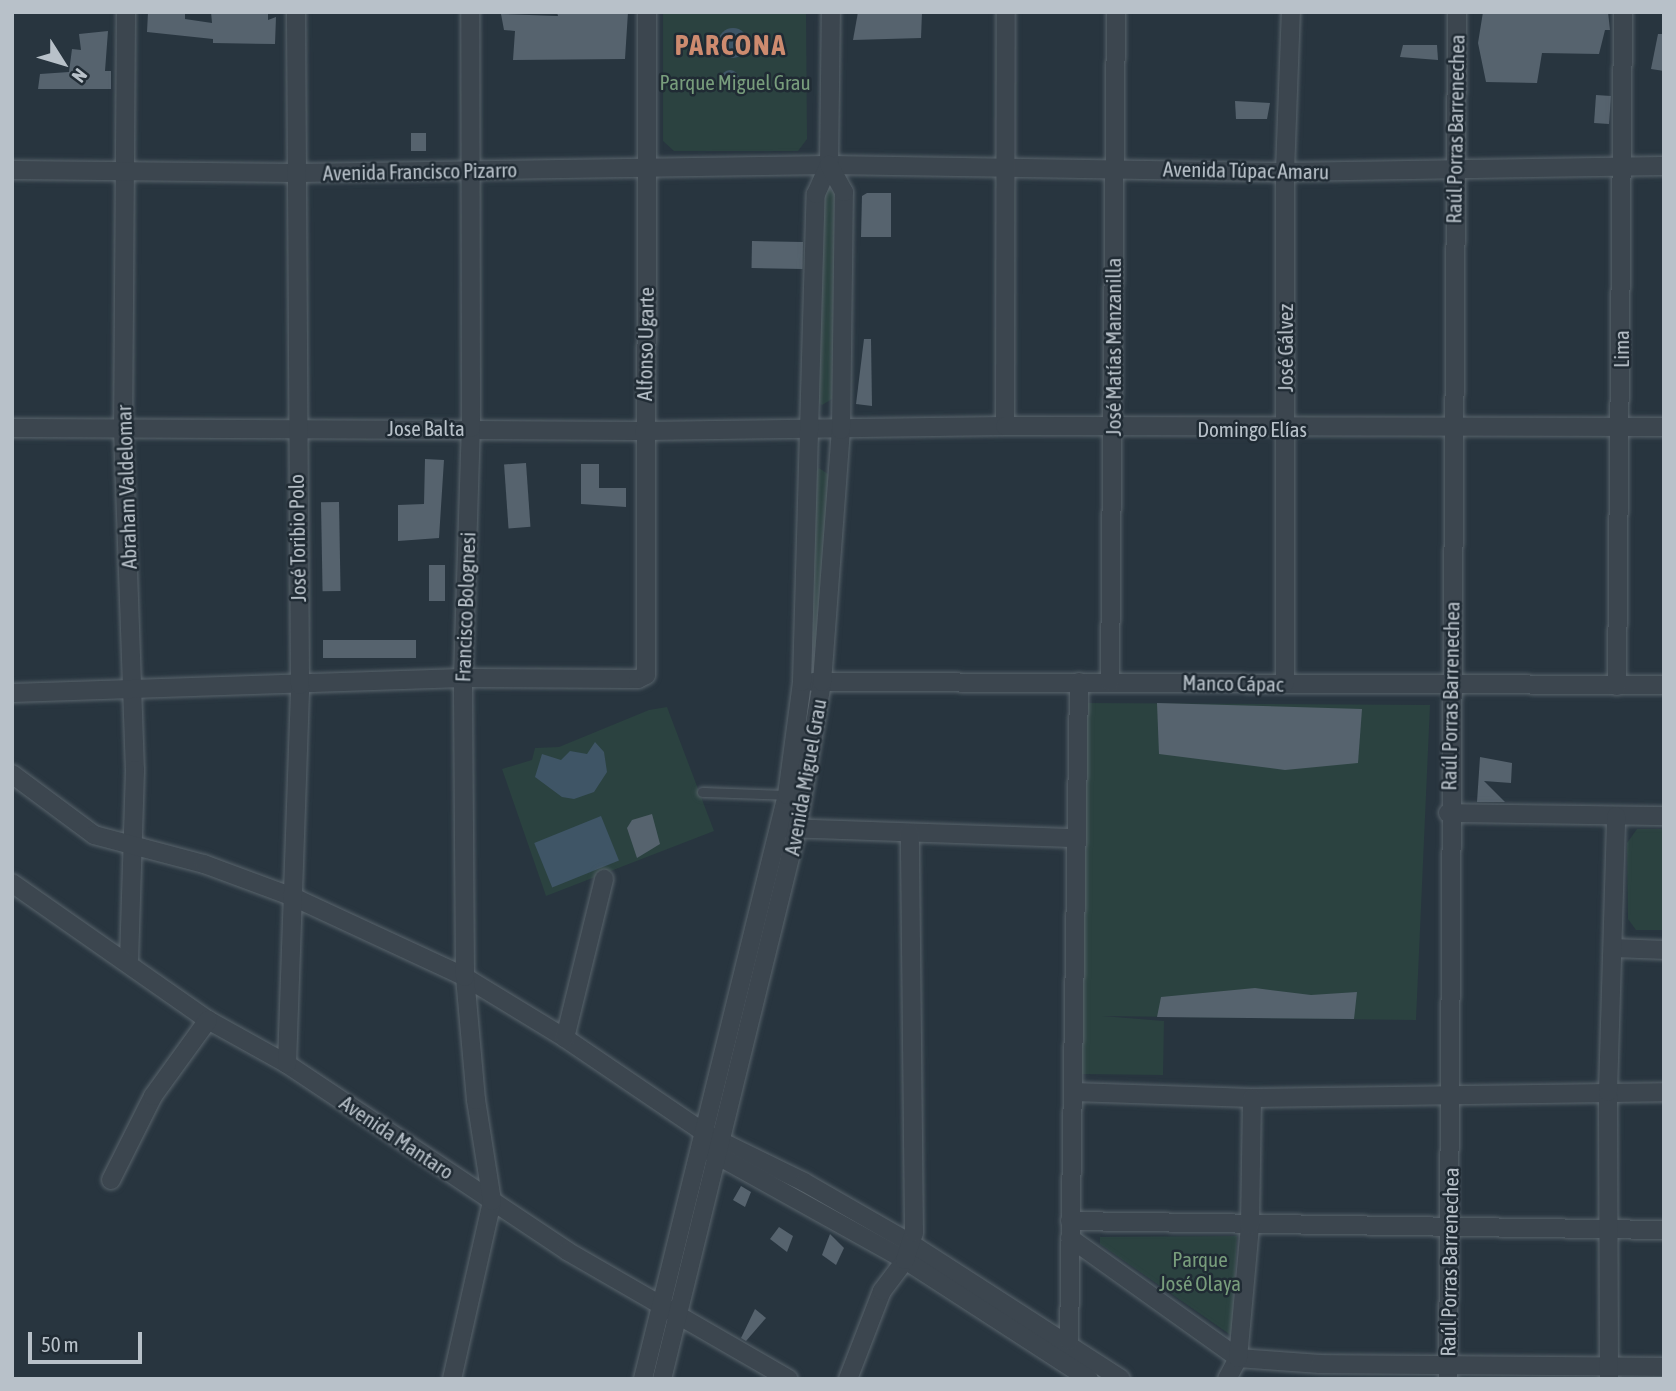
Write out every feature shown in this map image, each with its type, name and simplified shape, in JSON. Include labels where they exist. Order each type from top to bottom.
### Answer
[{"type":"street","name":"Abraham Valdelomar","points":[[126,12],[123,428],[132,692],[129,962]]},
{"type":"street","name":"José Toribio Polo","points":[[287,1063],[300,685],[296,428],[296,12]]},
{"type":"street","name":"Francisco Bolognesi","points":[[452,1379],[492,1200],[465,977],[463,678],[471,428],[470,12]]},
{"type":"street","name":"Alfonso Ugarte","points":[[463,678],[638,679],[646,675],[644,431],[647,12]]},
{"type":"street","name":"Avenida Miguel Grau","points":[[643,1379],[789,828],[787,795],[802,682],[816,194],[829,164],[831,12]]},
{"type":"street","points":[[1005,426],[1008,167],[1006,12]]},
{"type":"street","name":"José Matías Manzanilla","points":[[1110,682],[1116,12]]},
{"type":"street","name":"José Gálvez","points":[[1285,683],[1285,172],[1291,12]]},
{"type":"street","name":"Raúl Porras Barrenechea","points":[[1448,1371],[1451,1098],[1448,813],[1457,12]]},
{"type":"street","name":"Lima","points":[[1617,686],[1623,12]]},
{"type":"street","name":"Avenida Francisco Pizarro","points":[[12,170],[297,173],[829,164]]},
{"type":"street","name":"Avenida Miguel Grau","points":[[662,1379],[721,1150],[822,682],[841,430],[844,192],[829,164]]},
{"type":"street","name":"Avenida Túpac Amaru","points":[[829,164],[1285,172],[1664,166]]},
{"type":"street","name":"Domingo Elías","points":[[841,430],[1005,426],[1284,429],[1664,427]]},
{"type":"street","name":"Jose Balta","points":[[12,428],[841,430]]},
{"type":"street","points":[[12,693],[132,692],[463,678]]},
{"type":"street","points":[[1069,1341],[1079,681]]},
{"type":"street","name":"Manco Cápac","points":[[802,682],[1664,685]]},
{"type":"street","points":[[12,774],[94,835],[204,863],[293,897],[465,977],[565,1038],[704,1141],[1069,1341],[1121,1379]]},
{"type":"street","points":[[1448,813],[1664,816]]},
{"type":"street","points":[[1609,1373],[1608,1091],[1615,948],[1616,816]]},
{"type":"street","points":[[789,828],[1076,838]]},
{"type":"street","points":[[848,1379],[881,1291],[908,1252],[914,1233],[910,833]]},
{"type":"street","points":[[565,1038],[604,879]]},
{"type":"street","name":"Avenida Mantaro","points":[[12,883],[129,962],[208,1020],[287,1063],[567,1251],[679,1312],[789,1379]]},
{"type":"street","points":[[1615,948],[1664,950]]},
{"type":"street","points":[[111,1180],[153,1096],[208,1020]]},
{"type":"street","points":[[1073,1092],[1252,1098],[1451,1098],[1608,1091],[1664,1092]]},
{"type":"street","points":[[1227,1379],[1238,1358],[1250,1225],[1252,1098]]},
{"type":"street","points":[[1070,1230],[1250,1225],[1664,1230]]},
{"type":"street","points":[[1070,1230],[1238,1358],[1320,1371],[1609,1373],[1664,1367]]},
{"type":"street","points":[[908,1252],[1065,1372],[1089,1379]]},
{"type":"lane","points":[[702,792],[787,795]]},
{"type":"green space","name":"Parque Miguel Grau","points":[[663,12],[806,12],[807,139],[798,151],[674,151],[663,141]]},
{"type":"green space","points":[[828,188],[835,193],[837,396],[822,405],[817,402],[822,192]]},
{"type":"green space","points":[[819,468],[831,476],[816,651],[811,640],[814,473]]},
{"type":"green space","points":[[1086,703],[1430,705],[1416,1020],[1102,1016],[1164,1021],[1163,1075],[1081,1074]]},
{"type":"green space","points":[[667,707],[714,831],[546,896],[502,769],[532,760],[535,748],[559,747],[649,710]]},
{"type":"green space","points":[[1637,829],[1664,829],[1664,930],[1636,930],[1628,919],[1627,843]]},
{"type":"green space","name":"Parque José Olaya","points":[[1237,1236],[1232,1336],[1100,1244],[1100,1237]]},
{"type":"water","points":[[733,28],[744,32],[748,43],[744,54],[733,58],[722,54],[718,43],[722,32]]},
{"type":"water","points":[[730,70],[736,73],[739,79],[736,85],[730,88],[724,85],[721,79],[724,73]]},
{"type":"water","points":[[595,742],[604,752],[607,772],[594,792],[574,799],[562,797],[535,777],[542,754],[561,760],[570,751],[587,754]]},
{"type":"water","points":[[601,816],[619,861],[552,887],[534,843]]},
{"type":"building","points":[[148,12],[185,12],[185,19],[212,23],[211,12],[268,12],[268,20],[276,17],[275,44],[213,43],[213,39],[147,32]]},
{"type":"building","points":[[557,12],[628,12],[625,59],[513,60],[515,31],[504,30],[501,14],[558,16]]},
{"type":"building","points":[[858,12],[922,12],[921,38],[853,40]]},
{"type":"building","points":[[1483,12],[1608,12],[1610,30],[1605,30],[1599,54],[1542,53],[1537,83],[1486,82],[1478,43]]},
{"type":"building","points":[[108,31],[105,71],[111,71],[111,89],[38,89],[40,74],[69,72],[72,49],[81,50],[79,34]]},
{"type":"building","points":[[1658,34],[1664,34],[1664,71],[1651,69]]},
{"type":"building","points":[[1403,45],[1437,45],[1438,60],[1400,57]]},
{"type":"building","points":[[1596,95],[1611,96],[1609,124],[1594,123]]},
{"type":"building","points":[[1235,101],[1270,103],[1267,119],[1236,119]]},
{"type":"building","points":[[411,133],[426,133],[426,151],[411,151]]},
{"type":"building","points":[[867,193],[891,193],[891,237],[861,237],[862,196]]},
{"type":"building","points":[[752,241],[803,242],[803,269],[752,268]]},
{"type":"building","points":[[864,339],[871,339],[872,406],[856,404]]},
{"type":"building","points":[[425,459],[444,460],[439,538],[398,541],[398,505],[424,504]]},
{"type":"building","points":[[526,463],[530,527],[509,528],[504,465]]},
{"type":"building","points":[[581,464],[599,464],[599,488],[626,488],[626,507],[581,504]]},
{"type":"building","points":[[321,502],[339,502],[341,591],[323,591]]},
{"type":"building","points":[[429,565],[445,565],[445,601],[429,601]]},
{"type":"building","points":[[323,640],[416,640],[416,658],[323,658]]},
{"type":"building","points":[[1157,703],[1362,709],[1358,763],[1285,770],[1159,754]]},
{"type":"building","points":[[1480,757],[1512,763],[1511,783],[1484,781],[1505,802],[1477,802]]},
{"type":"building","points":[[652,814],[660,844],[637,858],[627,828],[632,820]]},
{"type":"building","points":[[1255,988],[1311,995],[1357,992],[1354,1019],[1157,1017],[1161,997]]},
{"type":"building","points":[[741,1186],[751,1192],[745,1207],[733,1200]]},
{"type":"building","points":[[779,1227],[793,1236],[787,1252],[770,1239]]},
{"type":"building","points":[[830,1234],[844,1248],[836,1265],[822,1255]]},
{"type":"building","points":[[755,1309],[766,1318],[746,1341],[741,1338]]},
{"type":"district","name":"PARCONA","points":[[731,45]]}]
